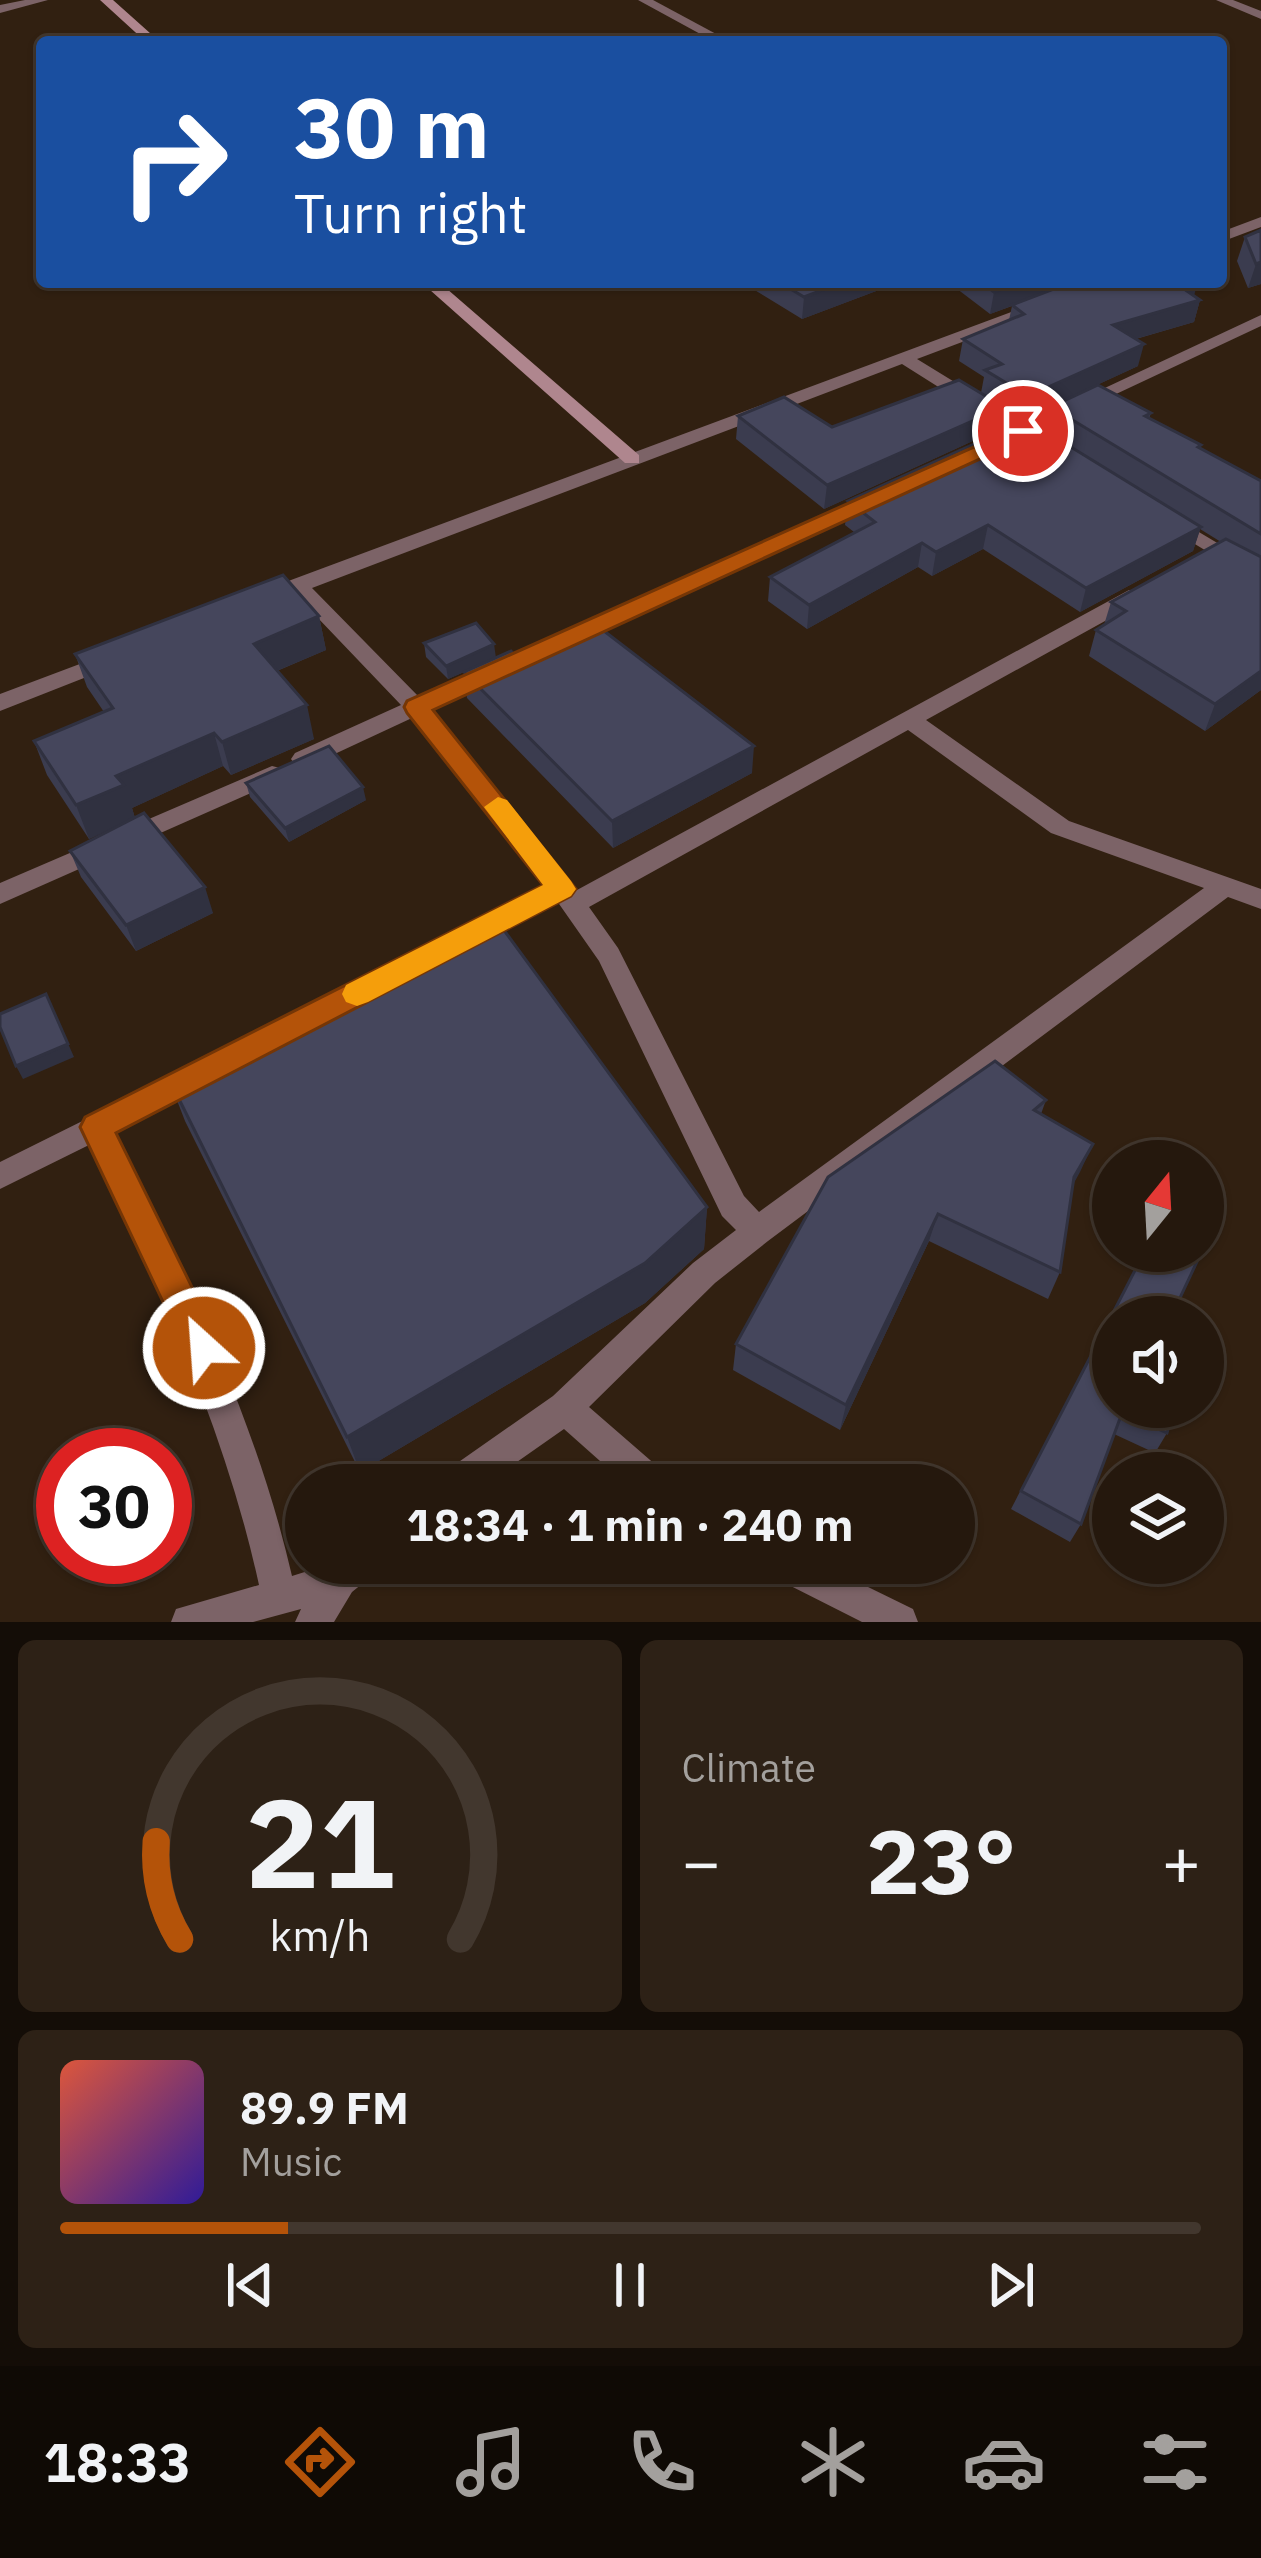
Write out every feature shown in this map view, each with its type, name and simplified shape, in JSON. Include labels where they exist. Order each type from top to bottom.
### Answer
[{"type":"street","points":[[0,9],[42,0]]},
{"type":"street","points":[[106,0],[147,36]]},
{"type":"street","points":[[644,0],[713,36]]},
{"type":"street","points":[[1222,0],[1261,15]]},
{"type":"street","points":[[1227,235],[1261,222]]},
{"type":"street","points":[[436,288],[632,459]]},
{"type":"street","points":[[235,610],[1062,298]]},
{"type":"street","points":[[982,450],[1007,422],[1261,320]]},
{"type":"street","points":[[904,358],[1043,443]]},
{"type":"street","points":[[558,643],[899,487]]},
{"type":"street","points":[[1161,515],[1207,556],[1261,578]]},
{"type":"street","points":[[435,954],[567,896],[909,719],[1156,584]]},
{"type":"street","points":[[298,585],[416,707],[567,896],[609,955],[733,1206],[758,1231]]},
{"type":"street","points":[[0,703],[128,652]]},
{"type":"street","points":[[0,895],[518,661]]},
{"type":"street","points":[[909,719],[1060,827],[1221,889],[1261,899]]},
{"type":"street","points":[[485,1464],[565,1408],[704,1273],[1221,889]]},
{"type":"street","points":[[2,1169],[224,1062]]},
{"type":"street","points":[[97,1127],[204,1348],[264,1516],[279,1597]]},
{"type":"street","points":[[565,1408],[629,1464]]},
{"type":"street","points":[[189,1622],[316,1584]]},
{"type":"street","points":[[313,1622],[342,1584]]},
{"type":"street","points":[[823,1584],[898,1622]]},
{"type":"building","points":[[1261,230],[1261,262],[1256,264],[1245,237]]},
{"type":"building","points":[[789,288],[828,288],[804,297]]},
{"type":"building","points":[[1056,288],[1187,288],[1200,300],[1113,325],[1144,344],[1028,396],[985,370],[1002,364],[963,339],[1024,314],[1012,305]]},
{"type":"building","points":[[959,380],[1004,407],[827,485],[738,416],[784,397],[832,427]]},
{"type":"building","points":[[1098,385],[1261,481],[1261,534],[1051,407]]},
{"type":"building","points":[[1027,420],[1201,527],[1086,588],[988,525],[936,552],[922,543],[809,605],[770,577],[875,522],[848,501]]},
{"type":"building","points":[[1226,539],[1261,557],[1261,671],[1215,704],[1096,630],[1126,611],[1111,602]]},
{"type":"building","points":[[283,575],[319,616],[254,644],[307,705],[222,742],[214,733],[116,776],[124,785],[76,805],[34,741],[113,708],[75,654]]},
{"type":"building","points":[[591,621],[754,746],[612,821],[464,672],[511,651],[515,656]]},
{"type":"building","points":[[476,623],[494,644],[446,666],[424,643]]},
{"type":"building","points":[[329,746],[363,787],[285,828],[246,783]]},
{"type":"building","points":[[144,813],[205,887],[126,925],[70,851]]},
{"type":"building","points":[[498,922],[707,1207],[645,1263],[347,1437],[168,1077]]},
{"type":"building","points":[[46,994],[68,1044],[16,1066],[0,1027],[0,1014]]},
{"type":"building","points":[[995,1061],[1046,1100],[1034,1110],[1092,1143],[1074,1177],[1060,1272],[938,1214],[846,1405],[736,1344],[828,1177]]},
{"type":"building","points":[[1134,1272],[1192,1272],[1181,1296],[1122,1296]]},
{"type":"building","points":[[1092,1354],[1092,1428],[1116,1428],[1108,1452],[1092,1452],[1092,1494],[1081,1524],[1021,1491]]},
{"type":"slow traffic","points":[[357,994],[561,889],[498,807]]},
{"type":"route","points":[[204,1348],[97,1127],[561,889],[416,707],[1023,431]]}]
